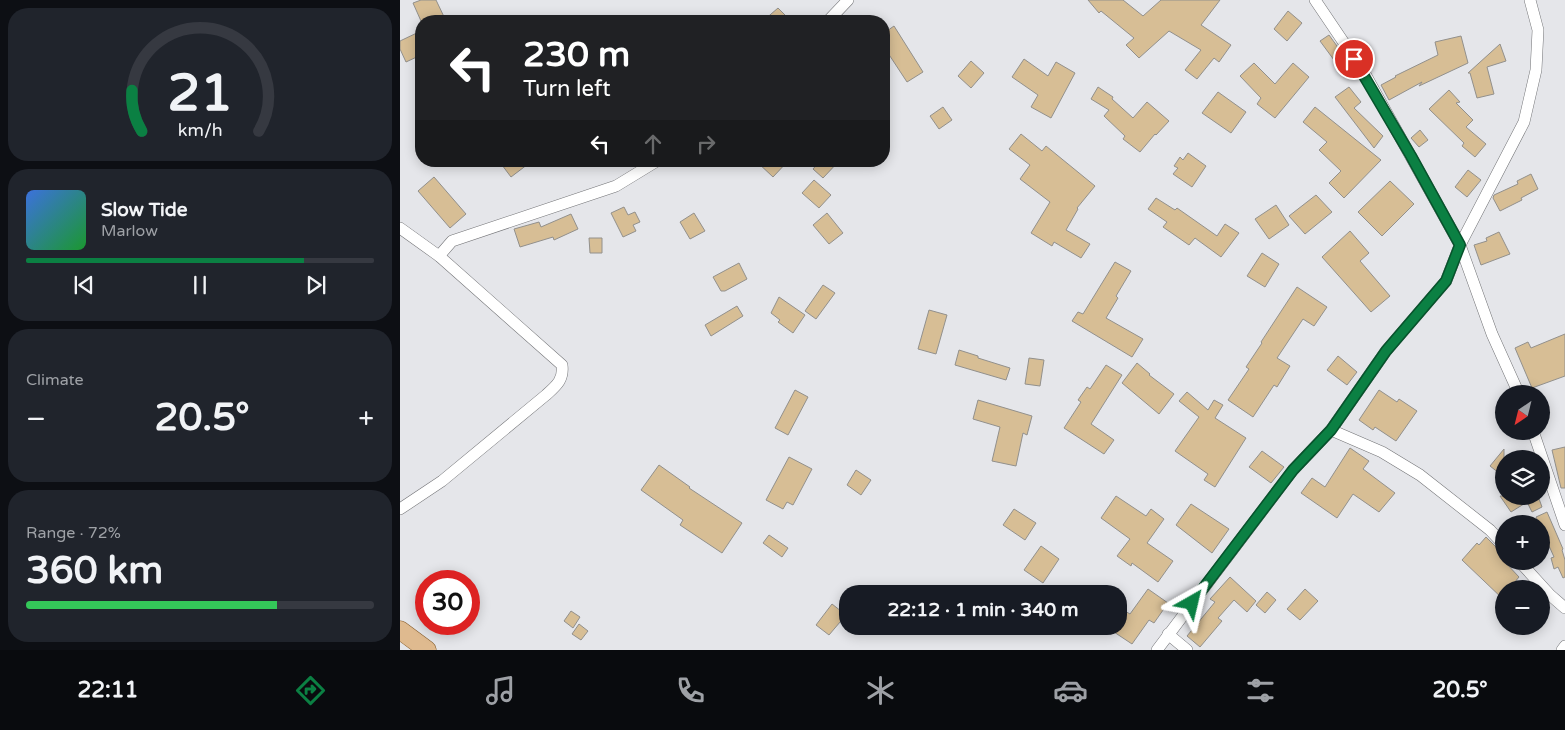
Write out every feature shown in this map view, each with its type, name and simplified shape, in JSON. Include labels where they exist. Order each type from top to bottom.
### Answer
[{"type":"main road","points":[[400,630],[427,650]]},
{"type":"street","points":[[834,15],[848,0]]},
{"type":"street","points":[[1314,0],[1364,74],[1460,245],[1492,334],[1515,385]]},
{"type":"street","points":[[1157,650],[1293,470],[1331,430],[1386,351],[1446,281],[1460,245],[1524,122],[1537,62],[1538,30],[1530,0]]},
{"type":"street","points":[[439,256],[452,241],[616,186],[646,167]]},
{"type":"street","points":[[400,228],[439,256],[562,365],[563,373],[560,381],[546,395],[442,481],[400,509]]},
{"type":"street","points":[[1331,430],[1382,452],[1420,475],[1495,535]]},
{"type":"street","points":[[1537,440],[1560,494],[1565,525]]},
{"type":"street","points":[[1527,570],[1565,608]]},
{"type":"street","points":[[1168,634],[1186,650]]},
{"type":"street","points":[[1562,650],[1565,646]]},
{"type":"building","points":[[421,0],[436,0],[443,15],[418,15],[413,3]]},
{"type":"building","points":[[1088,0],[1123,0],[1143,16],[1161,0],[1220,0],[1201,25],[1231,45],[1219,62],[1214,58],[1197,79],[1185,70],[1201,50],[1169,31],[1139,58],[1126,45],[1134,38],[1101,11],[1099,13]]},
{"type":"building","points":[[778,8],[785,15],[770,15]]},
{"type":"building","points":[[1288,11],[1302,23],[1287,41],[1274,29]]},
{"type":"building","points":[[894,26],[923,72],[907,82],[890,56],[890,29]]},
{"type":"building","points":[[415,34],[415,58],[406,62],[400,49],[400,41]]},
{"type":"building","points":[[1329,35],[1342,53],[1334,60],[1320,41]]},
{"type":"building","points":[[1461,36],[1468,63],[1419,86],[1422,82],[1389,100],[1381,85],[1438,55],[1435,42]]},
{"type":"building","points":[[1500,44],[1506,61],[1487,67],[1494,94],[1477,98],[1470,73],[1468,73]]},
{"type":"building","points":[[1024,59],[1048,76],[1056,62],[1075,73],[1051,118],[1031,107],[1038,95],[1012,77]]},
{"type":"building","points":[[971,61],[984,73],[971,88],[958,76]]},
{"type":"building","points":[[1254,63],[1275,84],[1293,63],[1309,77],[1275,118],[1257,104],[1261,98],[1240,76]]},
{"type":"building","points":[[1098,87],[1113,97],[1112,99],[1133,118],[1147,102],[1169,121],[1140,152],[1123,139],[1125,136],[1104,116],[1109,110],[1091,99]]},
{"type":"building","points":[[1349,87],[1361,102],[1354,108],[1383,136],[1374,148],[1335,97]]},
{"type":"building","points":[[1449,90],[1460,102],[1456,103],[1473,120],[1466,127],[1486,144],[1475,157],[1462,146],[1464,143],[1429,109]]},
{"type":"building","points":[[1218,92],[1246,112],[1231,133],[1202,113]]},
{"type":"building","points":[[943,107],[952,120],[939,129],[930,116]]},
{"type":"building","points":[[1315,107],[1381,160],[1344,198],[1329,183],[1341,171],[1319,150],[1327,142],[1303,122]]},
{"type":"building","points":[[1420,130],[1428,140],[1419,147],[1411,138]]},
{"type":"building","points":[[1021,134],[1042,151],[1046,146],[1095,186],[1077,208],[1066,230],[1090,244],[1081,258],[1054,242],[1052,246],[1031,233],[1050,202],[1020,179],[1030,165],[1009,149]]},
{"type":"building","points":[[1188,153],[1206,166],[1192,187],[1173,174],[1178,168],[1174,166],[1180,157],[1183,160]]},
{"type":"building","points":[[504,167],[524,167],[511,177]]},
{"type":"building","points":[[762,167],[782,167],[773,177]]},
{"type":"building","points":[[815,167],[833,167],[823,178],[813,169]]},
{"type":"building","points":[[1468,170],[1481,180],[1467,197],[1455,187]]},
{"type":"building","points":[[1531,174],[1538,189],[1521,198],[1522,200],[1500,211],[1493,198],[1494,195],[1518,184],[1517,181]]},
{"type":"building","points":[[434,177],[466,214],[450,228],[418,191]]},
{"type":"building","points":[[814,180],[831,195],[819,208],[802,193]]},
{"type":"building","points":[[1390,181],[1414,204],[1382,236],[1358,212]]},
{"type":"building","points":[[1316,195],[1332,212],[1305,234],[1289,216]]},
{"type":"building","points":[[1156,198],[1175,210],[1177,208],[1217,236],[1225,224],[1239,233],[1221,257],[1195,238],[1189,245],[1163,227],[1167,222],[1148,209]]},
{"type":"building","points":[[1276,205],[1289,225],[1269,239],[1255,219]]},
{"type":"building","points":[[624,207],[628,215],[635,212],[640,222],[633,225],[636,231],[623,237],[611,213]]},
{"type":"building","points":[[694,213],[705,231],[690,239],[680,222]]},
{"type":"building","points":[[827,213],[843,233],[829,244],[813,225]]},
{"type":"building","points":[[571,214],[578,229],[554,240],[553,237],[520,247],[514,229],[539,222],[541,227]]},
{"type":"building","points":[[1350,231],[1369,253],[1360,261],[1390,296],[1371,312],[1322,257]]},
{"type":"building","points":[[1499,232],[1510,254],[1481,265],[1474,245],[1487,241],[1486,238]]},
{"type":"building","points":[[589,238],[602,238],[602,253],[590,253]]},
{"type":"building","points":[[1262,253],[1279,264],[1265,287],[1247,276]]},
{"type":"building","points":[[1115,262],[1131,271],[1116,296],[1118,298],[1106,318],[1143,339],[1132,357],[1072,321],[1078,312],[1083,314]]},
{"type":"building","points":[[739,263],[747,279],[725,291],[721,291],[713,277]]},
{"type":"building","points":[[823,285],[835,293],[816,319],[805,311]]},
{"type":"building","points":[[1297,287],[1327,307],[1314,326],[1303,319],[1277,358],[1290,366],[1277,387],[1274,385],[1253,417],[1228,400],[1249,369],[1246,367],[1261,342]]},
{"type":"building","points":[[779,297],[805,315],[793,333],[778,322],[780,320],[771,313]]},
{"type":"building","points":[[737,306],[743,316],[711,336],[705,325]]},
{"type":"building","points":[[929,310],[947,315],[936,354],[918,349]]},
{"type":"building","points":[[1565,334],[1565,376],[1540,385],[1531,385],[1515,348],[1528,342],[1531,348]]},
{"type":"building","points":[[959,350],[1010,368],[1006,380],[955,365]]},
{"type":"building","points":[[1338,356],[1357,372],[1347,385],[1327,370]]},
{"type":"building","points":[[1029,358],[1044,360],[1040,386],[1025,384]]},
{"type":"building","points":[[1137,363],[1174,394],[1159,414],[1122,383]]},
{"type":"building","points":[[1106,365],[1122,375],[1091,424],[1114,440],[1104,454],[1064,428],[1081,402],[1078,400],[1087,387],[1090,389]]},
{"type":"building","points":[[795,390],[808,397],[788,435],[775,428]]},
{"type":"building","points":[[1379,390],[1397,402],[1399,399],[1417,411],[1396,441],[1375,427],[1373,430],[1359,420]]},
{"type":"building","points":[[1187,392],[1208,410],[1214,400],[1223,405],[1215,418],[1246,438],[1215,487],[1204,480],[1208,474],[1175,451],[1199,417],[1179,401]]},
{"type":"building","points":[[978,400],[1032,416],[1027,435],[1023,433],[1016,466],[992,461],[1000,427],[973,419]]},
{"type":"building","points":[[1565,447],[1565,488],[1561,488],[1552,450]]},
{"type":"building","points":[[1350,448],[1369,461],[1363,469],[1395,493],[1379,512],[1353,494],[1337,518],[1301,493],[1312,478],[1325,487]]},
{"type":"building","points":[[1262,451],[1284,467],[1271,483],[1249,467]]},
{"type":"building","points":[[789,457],[812,469],[793,505],[787,502],[783,509],[766,500]]},
{"type":"building","points":[[1495,460],[1495,470],[1490,466]]},
{"type":"building","points":[[659,465],[689,488],[742,523],[722,553],[680,525],[683,520],[641,490]]},
{"type":"building","points":[[856,470],[871,480],[861,495],[847,485]]},
{"type":"building","points":[[1116,496],[1146,516],[1151,509],[1164,519],[1147,543],[1173,561],[1158,582],[1132,563],[1131,566],[1117,556],[1130,539],[1101,518]]},
{"type":"building","points":[[1191,504],[1229,529],[1212,553],[1176,525]]},
{"type":"building","points":[[1506,505],[1522,505],[1511,512]]},
{"type":"building","points":[[1528,505],[1541,505],[1542,507],[1532,512]]},
{"type":"building","points":[[1014,509],[1036,523],[1025,540],[1003,525]]},
{"type":"building","points":[[1550,519],[1563,549],[1565,577],[1563,578],[1558,567],[1554,569],[1551,558],[1554,557],[1550,548]]},
{"type":"building","points":[[769,535],[788,548],[782,557],[763,543]]},
{"type":"building","points":[[1486,537],[1495,546],[1495,570],[1512,570],[1519,577],[1516,580],[1495,580],[1495,591],[1462,560],[1477,543],[1479,545]]},
{"type":"building","points":[[1041,546],[1059,559],[1043,583],[1024,570]]},
{"type":"building","points":[[1230,577],[1256,601],[1247,612],[1234,600],[1218,618],[1222,621],[1200,647],[1187,636],[1215,602],[1210,599]]},
{"type":"building","points":[[1148,589],[1168,603],[1154,623],[1149,620],[1132,644],[1118,635],[1127,635],[1127,612],[1130,614]]},
{"type":"building","points":[[1305,589],[1318,601],[1300,620],[1287,609]]},
{"type":"building","points":[[1267,592],[1276,600],[1265,613],[1256,605]]},
{"type":"building","points":[[832,604],[839,610],[839,623],[829,635],[816,625]]},
{"type":"building","points":[[571,611],[580,617],[573,628],[564,621]]},
{"type":"building","points":[[579,624],[588,631],[581,640],[572,634]]},
{"type":"route","points":[[1192,603],[1293,470],[1331,430],[1386,351],[1446,281],[1460,245],[1354,59]]}]
